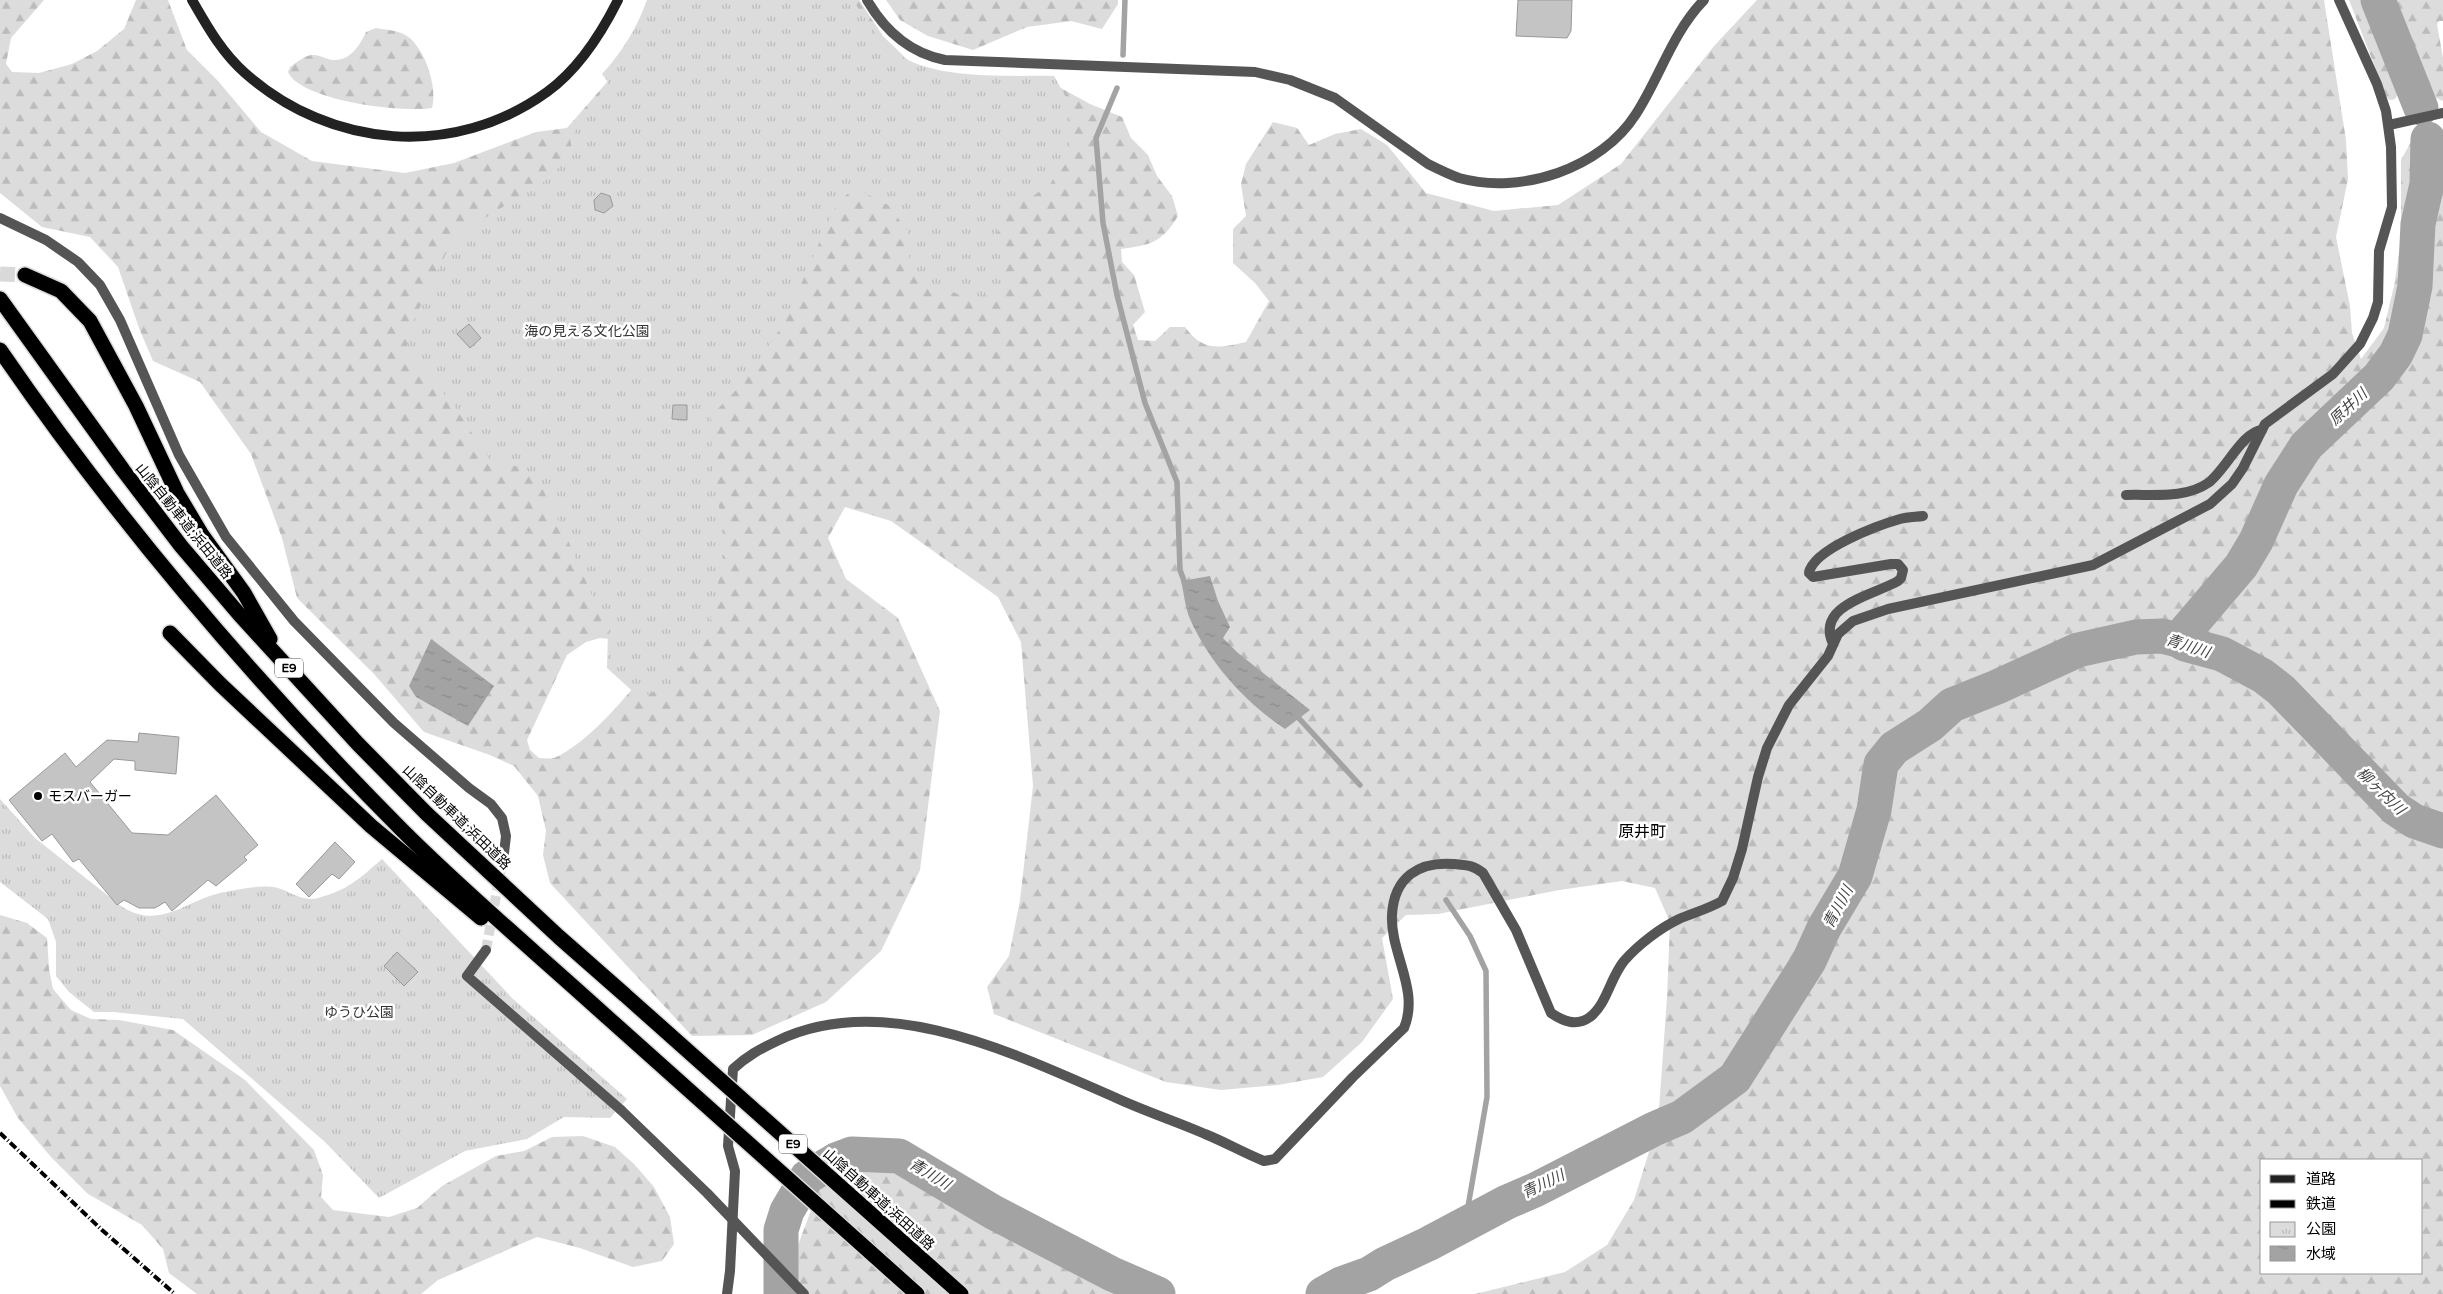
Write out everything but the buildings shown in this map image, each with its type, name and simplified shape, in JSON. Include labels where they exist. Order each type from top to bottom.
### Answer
[{"type":"highway","points":[[25,275],[62,291],[90,321],[136,406],[177,493],[202,535],[244,593],[283,662]]},
{"type":"highway","name":"山陰自動車道;浜田道路","points":[[0,298],[66,393],[181,546],[239,614],[358,744],[427,814],[559,937],[961,1294]]},
{"type":"highway","name":"E9","points":[[0,350],[100,489],[154,556],[322,747],[479,904],[917,1294]]},
{"type":"highway","points":[[170,633],[220,684],[371,826],[463,903],[589,1001]]},
{"type":"street","points":[[192,0],[211,35],[244,73],[275,97],[313,118],[349,130],[399,137],[427,137],[470,130],[506,118],[549,91],[579,62],[603,30],[618,0]]},
{"type":"street","points":[[867,0],[875,14],[899,40],[920,53],[945,60],[1255,72],[1290,80],[1335,98],[1428,164],[1444,172],[1471,180],[1501,182],[1530,180],[1560,172],[1592,156],[1616,138],[1636,114],[1673,41],[1704,0]]},
{"type":"street","points":[[727,1294],[730,1271],[735,1171],[728,1146],[733,1069],[747,1055],[786,1036],[821,1024],[898,1024],[928,1028],[972,1039],[1026,1058],[1117,1099],[1220,1140],[1264,1161],[1275,1159],[1340,1090],[1404,1028],[1408,1019],[1407,985],[1392,916],[1396,896],[1405,880],[1417,869],[1439,863],[1474,866],[1482,873],[1516,930],[1550,1014],[1562,1020],[1575,1023],[1589,1018],[1599,1007],[1615,974],[1636,950],[1676,920],[1722,901],[1733,878],[1742,850],[1758,777],[1767,748],[1789,705],[1828,656],[1838,634],[1853,621],[1888,609],[1995,585],[2058,574],[2107,560],[2210,504],[2232,484],[2243,468],[2265,424],[2333,374],[2360,344],[2373,318],[2378,302],[2380,251],[2392,207],[2389,124],[2377,84],[2340,0]]},
{"type":"street","points":[[2389,124],[2443,113]]},
{"type":"street","points":[[0,218],[46,240],[78,262],[100,285],[120,320],[179,455],[226,538],[294,621],[380,709],[469,788],[490,804],[502,818],[506,836],[504,853]]},
{"type":"street","points":[[2126,495],[2182,494],[2201,487],[2218,474],[2251,434],[2262,430]]},
{"type":"street","points":[[1833,644],[1829,631],[1830,623],[1839,609],[1898,581],[1902,578],[1903,570],[1898,564],[1892,564],[1813,577],[1809,573],[1811,567],[1825,554],[1867,530],[1902,518],[1923,516]]},
{"type":"street","points":[[486,950],[467,976],[621,1110],[713,1200],[804,1294]]},
{"type":"green space","points":[[0,0],[44,0],[11,38],[6,64],[12,72],[39,73],[72,64],[97,51],[124,29],[136,0],[168,0],[187,50],[218,81],[261,132],[312,161],[405,173],[454,163],[536,132],[567,128],[615,73],[845,0],[859,0],[883,36],[916,68],[908,76],[1050,82],[1090,104],[1122,117],[1131,138],[1148,155],[1157,176],[1172,196],[1178,216],[1161,237],[1148,244],[1121,249],[1122,262],[1134,275],[1145,312],[1133,325],[1138,340],[1155,341],[1170,327],[1185,327],[1198,341],[1212,346],[1228,346],[1246,342],[1269,301],[1255,283],[1233,263],[1233,229],[1246,216],[1241,184],[1246,164],[1273,122],[1297,128],[1309,145],[1335,134],[1361,129],[1387,145],[1426,193],[1494,211],[1558,205],[1621,164],[1714,46],[1757,0],[2324,0],[2346,140],[2348,179],[2336,237],[2350,306],[2352,333],[2361,359],[2384,328],[2394,286],[2401,241],[2401,160],[2412,140],[2440,131],[2443,132],[2443,1294],[1475,1294],[1565,1272],[1607,1245],[1634,1200],[1658,1123],[1667,998],[1670,922],[1655,888],[1622,881],[1559,890],[1438,914],[1406,915],[1382,938],[1393,999],[1362,1042],[1323,1077],[1278,1085],[1221,1090],[1166,1082],[994,1014],[987,987],[1009,956],[1020,900],[1033,786],[1021,642],[998,597],[891,521],[845,507],[828,538],[846,579],[898,618],[940,711],[920,870],[881,951],[826,1002],[752,1035],[692,1036],[550,883],[543,855],[546,831],[538,796],[514,766],[490,755],[424,732],[374,674],[297,598],[282,538],[251,454],[200,382],[153,361],[139,328],[118,267],[90,237],[42,227],[0,193]],"holes":[[[600,638],[620,640],[644,675],[603,721],[579,742],[554,758],[539,758],[530,750],[527,740],[567,655],[586,642]]]},
{"type":"green space","name":"海の見える文化公園","points":[[647,0],[853,0],[876,34],[894,51],[910,61],[948,72],[992,76],[1054,76],[1067,99],[1072,127],[1068,161],[1047,188],[1014,206],[997,233],[1001,261],[1001,282],[990,295],[965,297],[930,283],[910,264],[907,230],[888,205],[854,187],[835,207],[784,323],[743,383],[711,416],[712,469],[726,545],[710,622],[668,685],[640,698],[607,668],[608,632],[564,531],[543,490],[521,467],[491,462],[453,404],[408,354],[406,336],[454,237],[545,181],[573,153],[570,139],[608,82],[602,74],[628,39],[639,20]]},
{"type":"green space","points":[[886,0],[1118,0],[1118,4],[1102,29],[1071,21],[1027,27],[973,50],[928,36],[900,20]]},
{"type":"green space","points":[[2349,0],[2443,0],[2443,21],[2439,21],[2437,24],[2443,58],[2443,101],[2433,94],[2420,72],[2408,68],[2403,75],[2395,99],[2390,100],[2387,98]]},
{"type":"green space","points":[[376,28],[396,31],[407,36],[419,50],[431,80],[433,90],[432,108],[399,109],[354,103],[312,91],[297,82],[288,72],[290,67],[311,55],[335,60],[350,55],[358,47],[366,32]]},
{"type":"green space","name":"ゆうひ公園","points":[[0,799],[35,838],[121,906],[135,913],[148,916],[161,915],[211,896],[251,887],[272,887],[302,898],[318,898],[353,883],[382,859],[513,999],[627,1099],[610,1118],[564,1117],[527,1139],[465,1151],[379,1198],[325,1142],[183,1019],[94,1012],[69,992],[56,976],[56,942],[48,919],[0,882]]},
{"type":"green space","points":[[0,915],[27,923],[47,938],[49,969],[53,989],[71,1010],[91,1019],[119,1020],[173,1030],[245,1080],[314,1150],[323,1175],[321,1197],[333,1210],[389,1217],[417,1208],[442,1186],[496,1156],[524,1151],[552,1137],[583,1136],[615,1147],[634,1164],[654,1187],[670,1217],[674,1244],[662,1261],[633,1267],[580,1248],[537,1237],[438,1280],[421,1294],[197,1294],[169,1273],[163,1249],[142,1225],[88,1194],[51,1157],[18,1118],[0,1086]]},
{"type":"green space","points":[[871,1164],[895,1164],[929,1188],[1115,1294],[796,1294],[793,1258],[820,1187],[841,1169]]},
{"type":"water","points":[[1210,576],[1218,601],[1230,627],[1223,638],[1238,653],[1310,710],[1285,729],[1256,707],[1230,681],[1198,636],[1190,619],[1181,581]]},
{"type":"water","points":[[431,639],[494,686],[468,726],[416,697],[409,686]]},
{"type":"waterway","points":[[1123,55],[1125,0]]},
{"type":"waterway","name":"原井川","points":[[2378,0],[2421,108]]},
{"type":"waterway","points":[[1117,88],[1096,138],[1103,223],[1117,295],[1145,403],[1177,482],[1180,570],[1186,586]]},
{"type":"waterway","name":"原井川","points":[[2178,640],[2241,566],[2256,541],[2281,485],[2306,446],[2379,377],[2396,354],[2405,335],[2415,286],[2418,224],[2427,184],[2428,139]]},
{"type":"waterway","name":"青川川","points":[[1323,1294],[1341,1284],[1369,1274],[1507,1202],[1682,1117],[1735,1078],[1809,961],[1824,928],[1855,876],[1874,810],[1881,764],[1894,748],[1930,725],[1952,705],[1997,687],[2078,650],[2136,637],[2162,636],[2222,654],[2263,676],[2281,690],[2396,809],[2414,821],[2443,831]]},
{"type":"waterway","points":[[1295,714],[1360,785]]},
{"type":"waterway","points":[[1446,900],[1470,936],[1486,971],[1487,1097],[1465,1224]]},
{"type":"waterway","name":"青川川","points":[[781,1294],[781,1230],[787,1211],[807,1177],[836,1160],[852,1154],[899,1156],[993,1212],[1112,1274],[1158,1294]]},
{"type":"tunnel","points":[[0,274],[25,275]]},
{"type":"tunnel","points":[[486,950],[504,853]]},
{"type":"railway","points":[[0,1133],[102,1230],[175,1294]]},
{"type":"place","name":"モスバーガー","points":[[38,796]]},
{"type":"district","name":"原井町","points":[[1642,831]]},
{"type":"water label","name":"柳ヶ内川","points":[[2381,791]]}]
